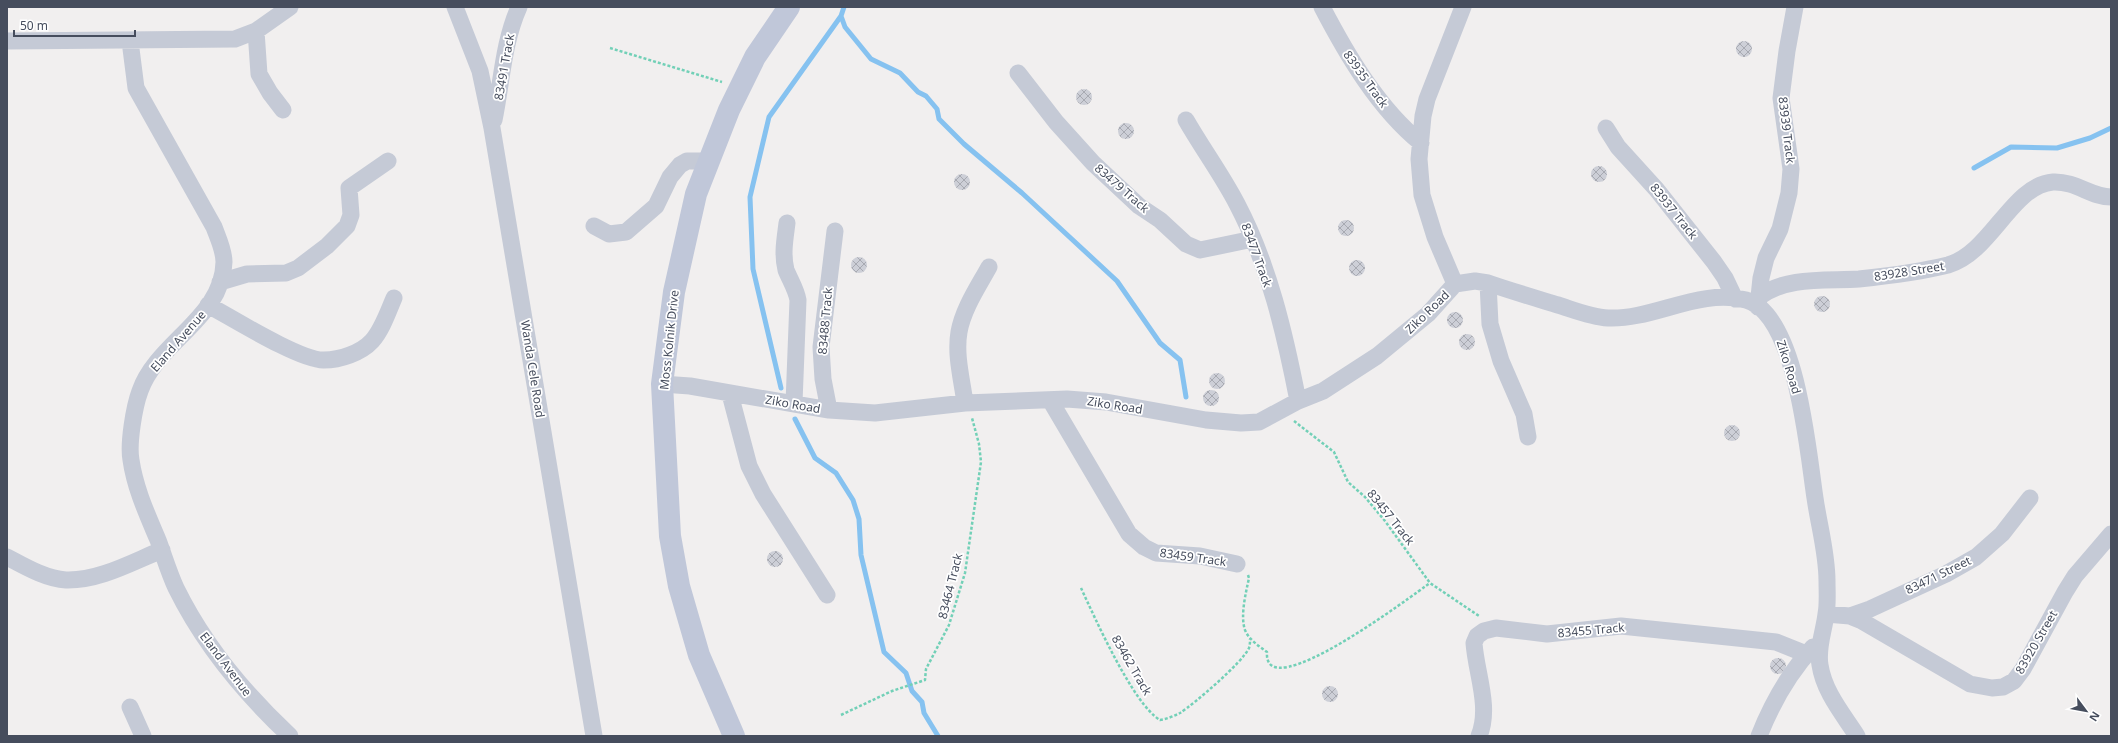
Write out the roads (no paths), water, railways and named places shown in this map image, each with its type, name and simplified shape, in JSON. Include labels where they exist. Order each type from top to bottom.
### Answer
[{"type":"main road","name":"Moss Kolnik Drive","points":[[734,736],[699,655],[679,586],[670,536],[662,384],[674,292],[696,194],[728,110],[755,57],[789,7]]},
{"type":"street","points":[[7,41],[234,39],[256,31],[290,7]]},
{"type":"street","name":"Wanda Cele Road","points":[[454,7],[480,71],[492,128],[594,736]]},
{"type":"street","name":"83491 Track","points":[[492,128],[500,89],[503,58],[510,29],[519,7]]},
{"type":"street","name":"83935 Track","points":[[1322,7],[1346,54],[1400,124],[1421,143]]},
{"type":"street","points":[[1455,284],[1435,237],[1422,195],[1419,159],[1423,116],[1427,99],[1463,7]]},
{"type":"street","name":"83939 Track","points":[[1759,302],[1761,278],[1766,258],[1780,229],[1792,169],[1781,98],[1787,51],[1795,7]]},
{"type":"street","points":[[256,31],[259,74],[283,110]]},
{"type":"street","name":"Eland Avenue","points":[[130,40],[136,88],[214,227],[221,246],[224,262],[220,282],[203,314],[155,364],[140,390],[133,417],[130,459],[141,499],[176,587],[204,637],[233,677],[263,712],[290,736]]},
{"type":"street","name":"83479 Track","points":[[1018,73],[1056,122],[1093,163],[1139,206],[1160,220],[1186,244],[1200,250],[1253,239]]},
{"type":"street","name":"83477 Track","points":[[1186,120],[1233,197],[1253,239],[1285,337],[1294,404]]},
{"type":"street","name":"83937 Track","points":[[1606,128],[1618,147],[1657,190],[1714,262],[1725,278],[1735,299]]},
{"type":"street","points":[[220,282],[247,274],[286,273],[298,268],[327,246],[347,226],[351,215],[349,188],[388,160]]},
{"type":"street","points":[[594,226],[609,234],[626,232],[656,206],[670,177],[680,165],[687,161],[708,160]]},
{"type":"street","name":"83928 Street","points":[[1759,302],[1768,290],[1785,285],[1860,279],[1950,264],[1966,257],[1981,245],[2016,204],[2034,189],[2051,182],[2065,182],[2111,197]]},
{"type":"street","points":[[787,223],[783,250],[786,270],[796,289],[798,300],[794,403]]},
{"type":"street","name":"83488 Track","points":[[829,410],[823,379],[821,348],[835,231]]},
{"type":"street","points":[[965,403],[960,367],[959,332],[962,319],[989,267]]},
{"type":"street","name":"Ziko Road","points":[[662,384],[690,386],[829,410],[875,413],[965,403],[1086,400],[1206,420],[1241,423],[1259,422],[1323,391],[1376,356],[1428,314],[1455,284],[1475,281],[1488,283],[1588,314],[1609,318],[1638,315],[1683,303],[1710,299],[1735,299],[1759,302],[1787,350],[1803,413],[1815,500],[1825,546],[1828,580],[1826,614],[1821,638],[1819,664],[1823,679],[1833,700],[1857,736]]},
{"type":"street","points":[[1488,283],[1490,324],[1501,361],[1524,414],[1528,437]]},
{"type":"street","points":[[208,305],[308,358],[324,360],[356,353],[372,342],[387,316],[394,298]]},
{"type":"street","points":[[730,394],[749,466],[763,494],[827,595]]},
{"type":"street","name":"83459 Track","points":[[1050,400],[1129,534],[1135,540],[1156,553],[1200,556],[1238,564]]},
{"type":"street","name":"83471 Street","points":[[1850,616],[1870,609],[1946,574],[1976,557],[2002,534],[2030,498]]},
{"type":"street","name":"83920 Street","points":[[1826,614],[1850,616],[1885,633],[1946,672],[1970,684],[1992,688],[2003,687],[2014,681],[2023,669],[2042,637],[2064,592],[2075,576],[2111,534]]},
{"type":"street","points":[[7,557],[38,572],[65,580],[88,579],[162,550]]},
{"type":"street","name":"83455 Track","points":[[1479,736],[1482,729],[1483,702],[1474,644],[1478,636],[1484,631],[1496,628],[1547,634],[1621,626],[1776,642],[1806,654]]},
{"type":"street","points":[[1759,736],[1779,693],[1798,663],[1821,638]]},
{"type":"street","points":[[130,707],[143,736]]},
{"type":"waterway","points":[[781,388],[753,269],[750,197],[769,117],[841,16],[844,7]]},
{"type":"waterway","points":[[841,16],[845,27],[871,59],[900,73],[918,92],[926,96],[937,109],[939,119],[964,144],[1022,193],[1117,281],[1160,343],[1180,360],[1186,397]]},
{"type":"waterway","points":[[1974,168],[2011,147],[2057,148],[2090,138],[2111,128]]},
{"type":"waterway","points":[[795,419],[815,458],[836,473],[853,500],[859,519],[861,555],[884,652],[906,673],[912,691],[922,702],[924,713],[938,736]]}]
